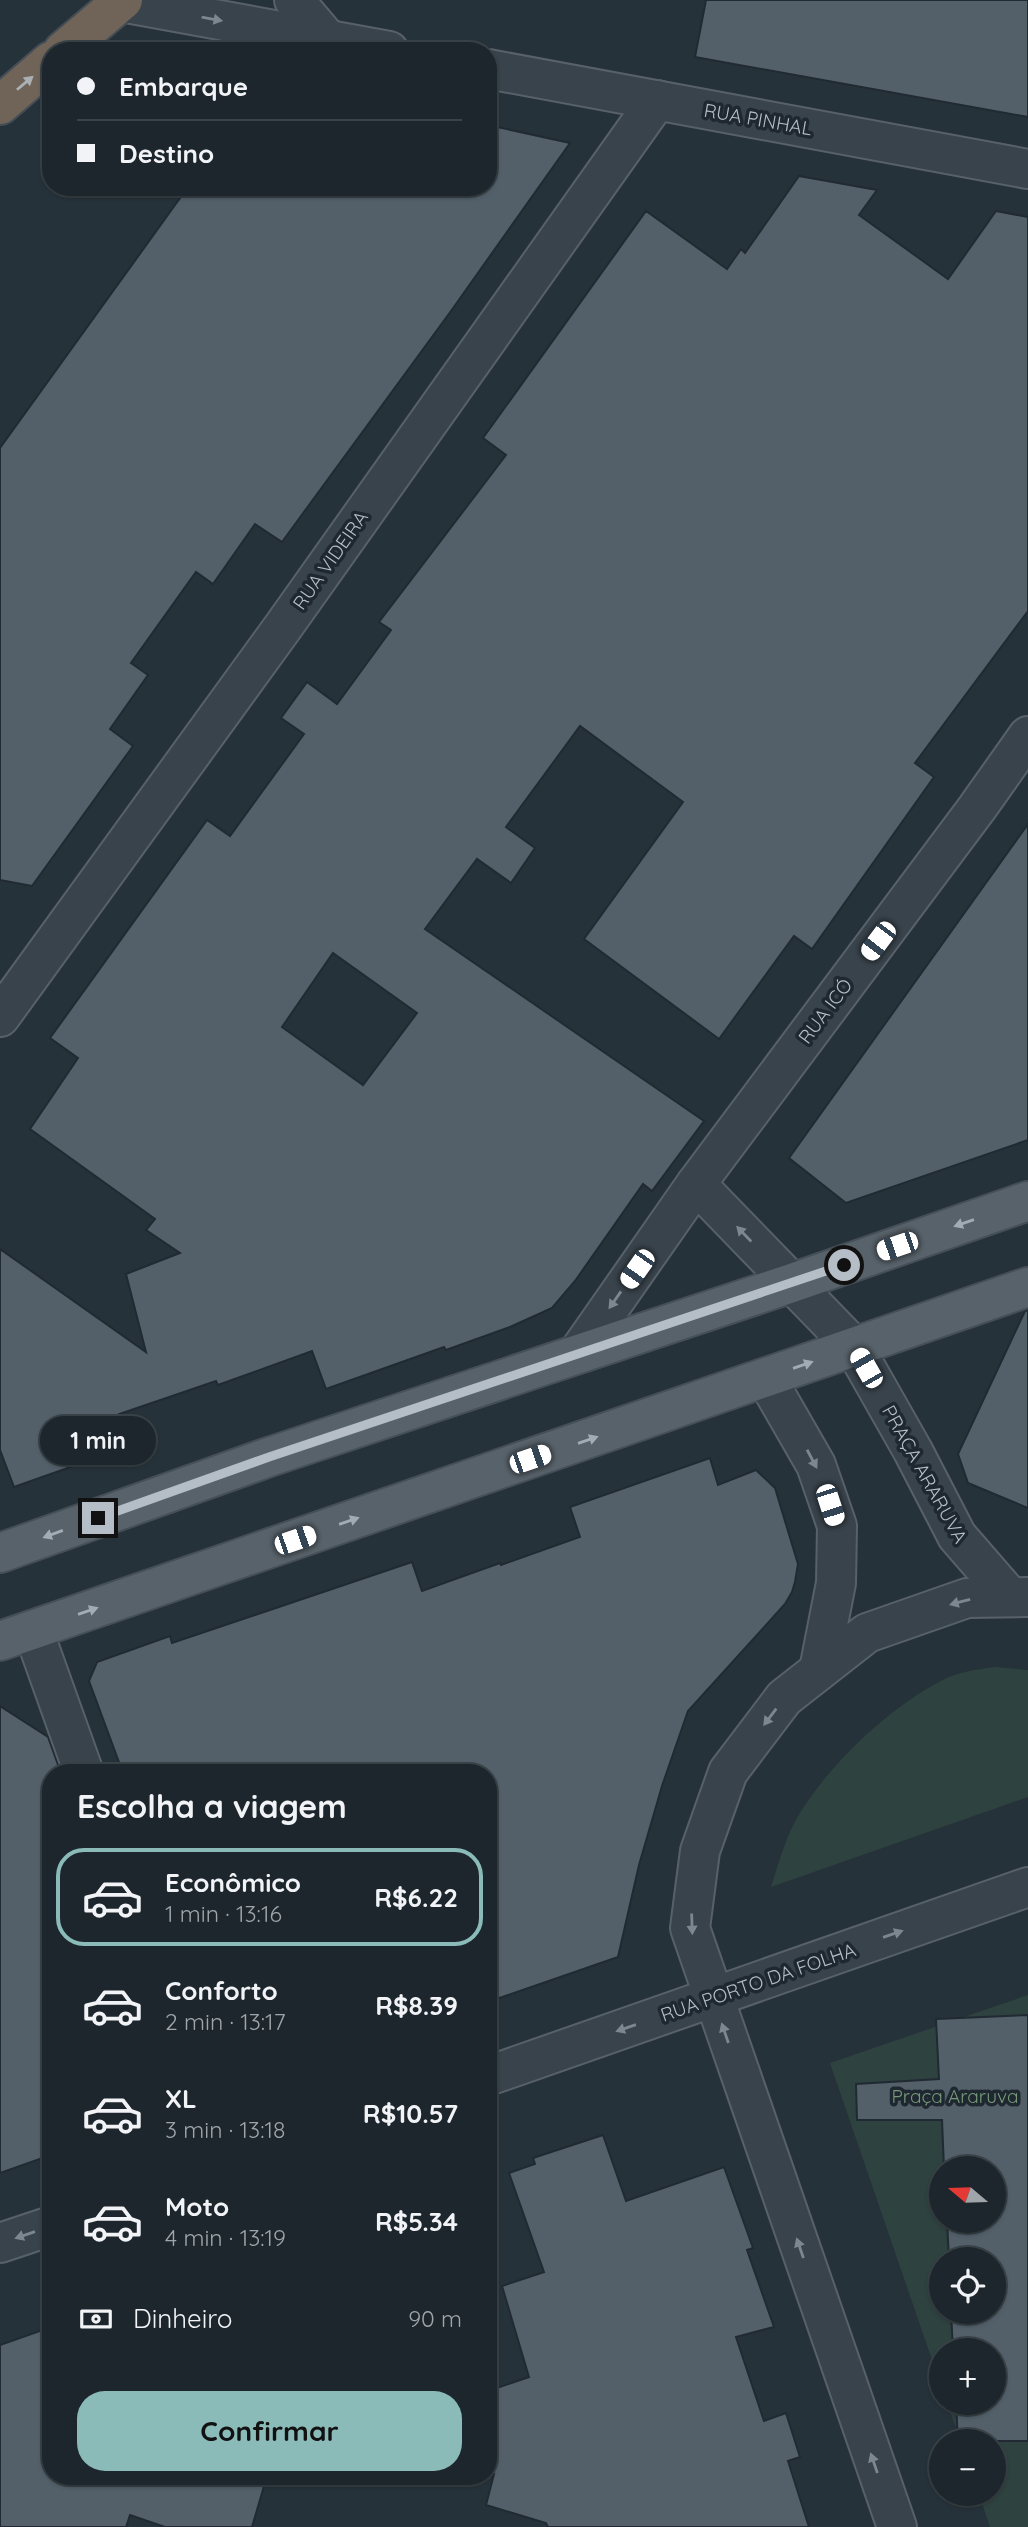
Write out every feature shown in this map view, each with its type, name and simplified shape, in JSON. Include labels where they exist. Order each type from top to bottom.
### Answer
[{"type":"highway","points":[[74,42],[122,1]]},
{"type":"highway","points":[[0,104],[42,69]]},
{"type":"main road","points":[[0,1553],[269,1457],[792,1283],[1028,1201]]},
{"type":"main road","points":[[17,1635],[1028,1287]]},
{"type":"street","points":[[293,0],[328,40]]},
{"type":"street","points":[[122,1],[339,42]]},
{"type":"street","name":"RUA PINHAL","points":[[497,71],[1028,169]]},
{"type":"street","name":"RUA VIDEIRA","points":[[0,1017],[290,616],[657,100]]},
{"type":"street","name":"RUA ICÓ","points":[[578,1353],[696,1184],[1028,736]]},
{"type":"street","points":[[696,1184],[792,1283]]},
{"type":"street","name":"PRAÇA ARARUVA","points":[[792,1283],[854,1348],[913,1451],[957,1536],[1019,1597]]},
{"type":"street","points":[[766,1378],[816,1465],[837,1526],[836,1583],[819,1670]]},
{"type":"street","name":"PRAÇA ARARUVA","points":[[897,2527],[690,1928],[700,1851],[728,1772],[784,1698],[819,1670],[867,1633],[967,1598],[1019,1597]]},
{"type":"street","points":[[17,1635],[80,1764]]},
{"type":"street","name":"RUA PORTO DA FOLHA","points":[[497,2073],[1028,1887]]},
{"type":"street","points":[[0,2243],[42,2229]]},
{"type":"green space","points":[[996,1667],[1028,1670],[1028,1797],[771,1887],[795,1821],[828,1774],[846,1754],[886,1717],[929,1688],[955,1675]]},
{"type":"green space","name":"Praça Araruva","points":[[1028,1995],[1028,2527],[990,2527],[983,2506],[1006,2506],[1006,2429],[957,2429],[951,2415],[1006,2415],[1006,2338],[929,2338],[929,2351],[830,2063]]},
{"type":"building","points":[[706,0],[1028,0],[1028,117],[695,57]]},
{"type":"building","points":[[497,127],[570,143],[282,542],[255,524],[213,584],[196,572],[131,663],[148,675],[110,729],[133,746],[32,886],[0,880],[0,448],[182,196],[497,196]]},
{"type":"building","points":[[799,176],[877,190],[859,215],[948,279],[996,211],[1028,217],[1028,611],[915,763],[934,777],[812,949],[794,936],[719,1039],[584,939],[683,802],[580,726],[506,827],[535,848],[511,883],[477,859],[425,929],[704,1121],[652,1191],[643,1184],[575,1281],[552,1308],[510,1327],[446,1350],[444,1347],[326,1389],[312,1351],[218,1385],[216,1381],[119,1414],[130,1446],[14,1487],[0,1450],[0,1249],[146,1352],[126,1274],[180,1253],[146,1230],[155,1219],[30,1129],[78,1058],[50,1038],[207,820],[230,836],[304,734],[281,718],[307,682],[337,704],[391,630],[379,622],[506,455],[483,438],[646,211],[727,269],[741,249],[745,253]],"holes":[[[333,953],[417,1013],[363,1085],[282,1027]]]},
{"type":"building","points":[[1028,824],[1028,1140],[846,1203],[789,1158]]},
{"type":"building","points":[[1028,1310],[1028,1508],[968,1483],[958,1454],[1025,1311]]},
{"type":"building","points":[[710,1458],[718,1485],[756,1470],[775,1488],[798,1564],[792,1592],[785,1604],[688,1711],[639,1865],[618,1957],[497,1999],[497,1764],[120,1764],[89,1681],[97,1662],[170,1636],[172,1643],[412,1562],[422,1591],[580,1537],[570,1507]]},
{"type":"building","points":[[0,1706],[48,1737],[58,1764],[42,1764],[42,2158],[0,2173]]},
{"type":"building","points":[[1028,2015],[1028,2441],[1006,2441],[1006,2429],[957,2429],[957,2415],[1006,2415],[1006,2338],[952,2338],[952,2324],[1006,2324],[1006,2247],[948,2247],[948,2233],[1006,2233],[1006,2156],[944,2156],[942,2120],[857,2120],[856,2084],[939,2079],[936,2019]]},
{"type":"building","points":[[603,2135],[626,2201],[724,2167],[753,2248],[747,2250],[774,2327],[736,2337],[764,2421],[786,2413],[800,2457],[788,2461],[809,2527],[548,2527],[546,2523],[486,2505],[491,2485],[497,2485],[497,2388],[529,2377],[502,2286],[544,2272],[509,2173],[535,2164],[533,2158]]},
{"type":"building","points":[[42,2330],[42,2485],[264,2485],[252,2527],[165,2527],[130,2515],[126,2527],[0,2527],[0,2345]]},
{"type":"route","points":[[98,1518],[269,1457],[844,1265]]}]
